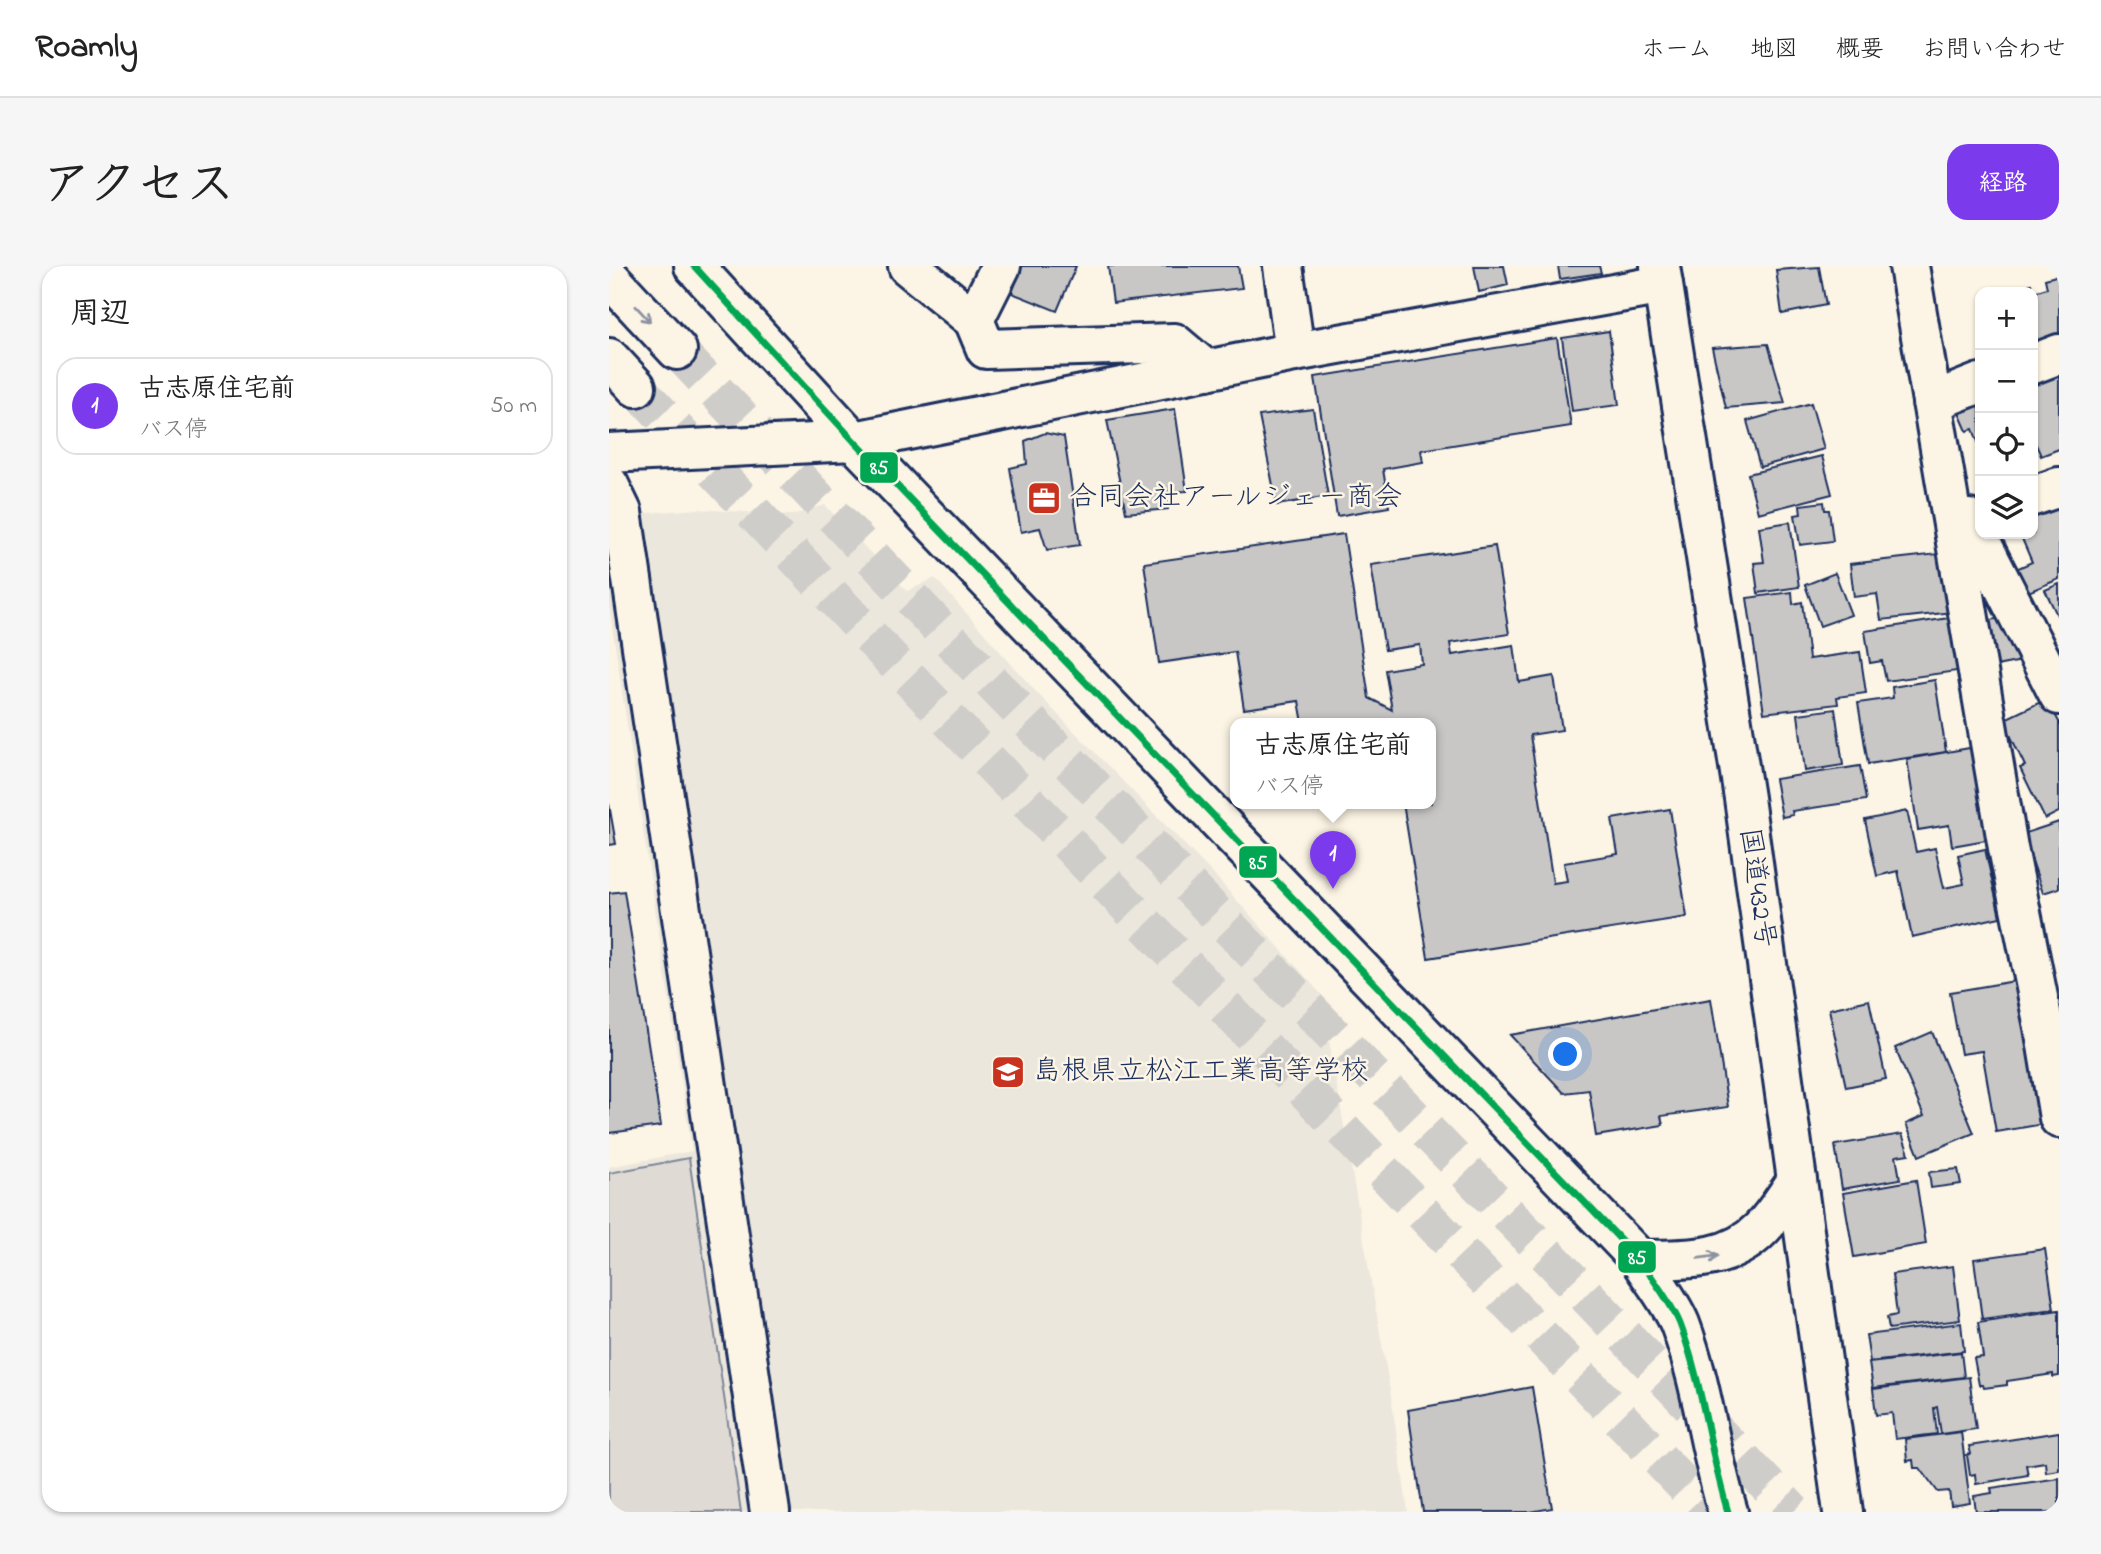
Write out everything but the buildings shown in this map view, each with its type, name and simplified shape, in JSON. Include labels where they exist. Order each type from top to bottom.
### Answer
[{"type":"main road","points":[[694,266],[854,441],[1640,1260],[1679,1321],[1699,1386],[1716,1474],[1728,1512]]},
{"type":"main road","points":[[908,266],[974,320],[986,349],[1174,343],[1206,370]]},
{"type":"main road","points":[[974,320],[1001,266]]},
{"type":"main road","points":[[1283,266],[1295,352]]},
{"type":"main road","points":[[1909,266],[2008,848],[2044,1027],[2059,1118]]},
{"type":"main road","points":[[609,453],[854,441],[1661,275]]},
{"type":"main road","name":"国道432号","points":[[1661,275],[1744,798],[1843,1512]]},
{"type":"main road","points":[[609,277],[677,350]]},
{"type":"main road","points":[[2038,361],[2059,354]]},
{"type":"main road","points":[[609,358],[636,387]]},
{"type":"main road","points":[[1932,402],[1975,385]]},
{"type":"main road","points":[[1943,461],[1975,517]]},
{"type":"main road","points":[[609,485],[622,512],[770,1512]]},
{"type":"main road","points":[[2038,494],[2059,486]]},
{"type":"main road","points":[[1985,539],[2059,695]]},
{"type":"main road","points":[[1640,1260],[1723,1255],[1761,1230],[1797,1181]]},
{"type":"shaded area","name":"島根県立松江工業高等学校","points":[[825,505],[907,591],[935,578],[1037,693],[1216,877],[1321,994],[1391,1396],[1408,1512],[609,1512],[609,1167],[692,1151],[609,606],[609,516],[698,509],[793,515]]},
{"type":"shaded area","points":[[689,1158],[741,1512],[609,1512],[609,1173]]},
{"type":"tunnel","points":[[677,350],[962,652],[1793,1512]]},
{"type":"tunnel","points":[[636,387],[908,677],[1710,1512]]},
{"type":"transit line","name":"85","points":[[694,266],[854,441],[1640,1260],[1667,1299],[1680,1324],[1695,1370],[1728,1512]]},
{"type":"place","name":"合同会社アールジェー商会","points":[[1044,498]]},
{"type":"place","name":"古志原住宅前","points":[[1333,889]]},
{"type":"place","name":"島根県立松江工業高等学校","points":[[1008,1072]]}]
